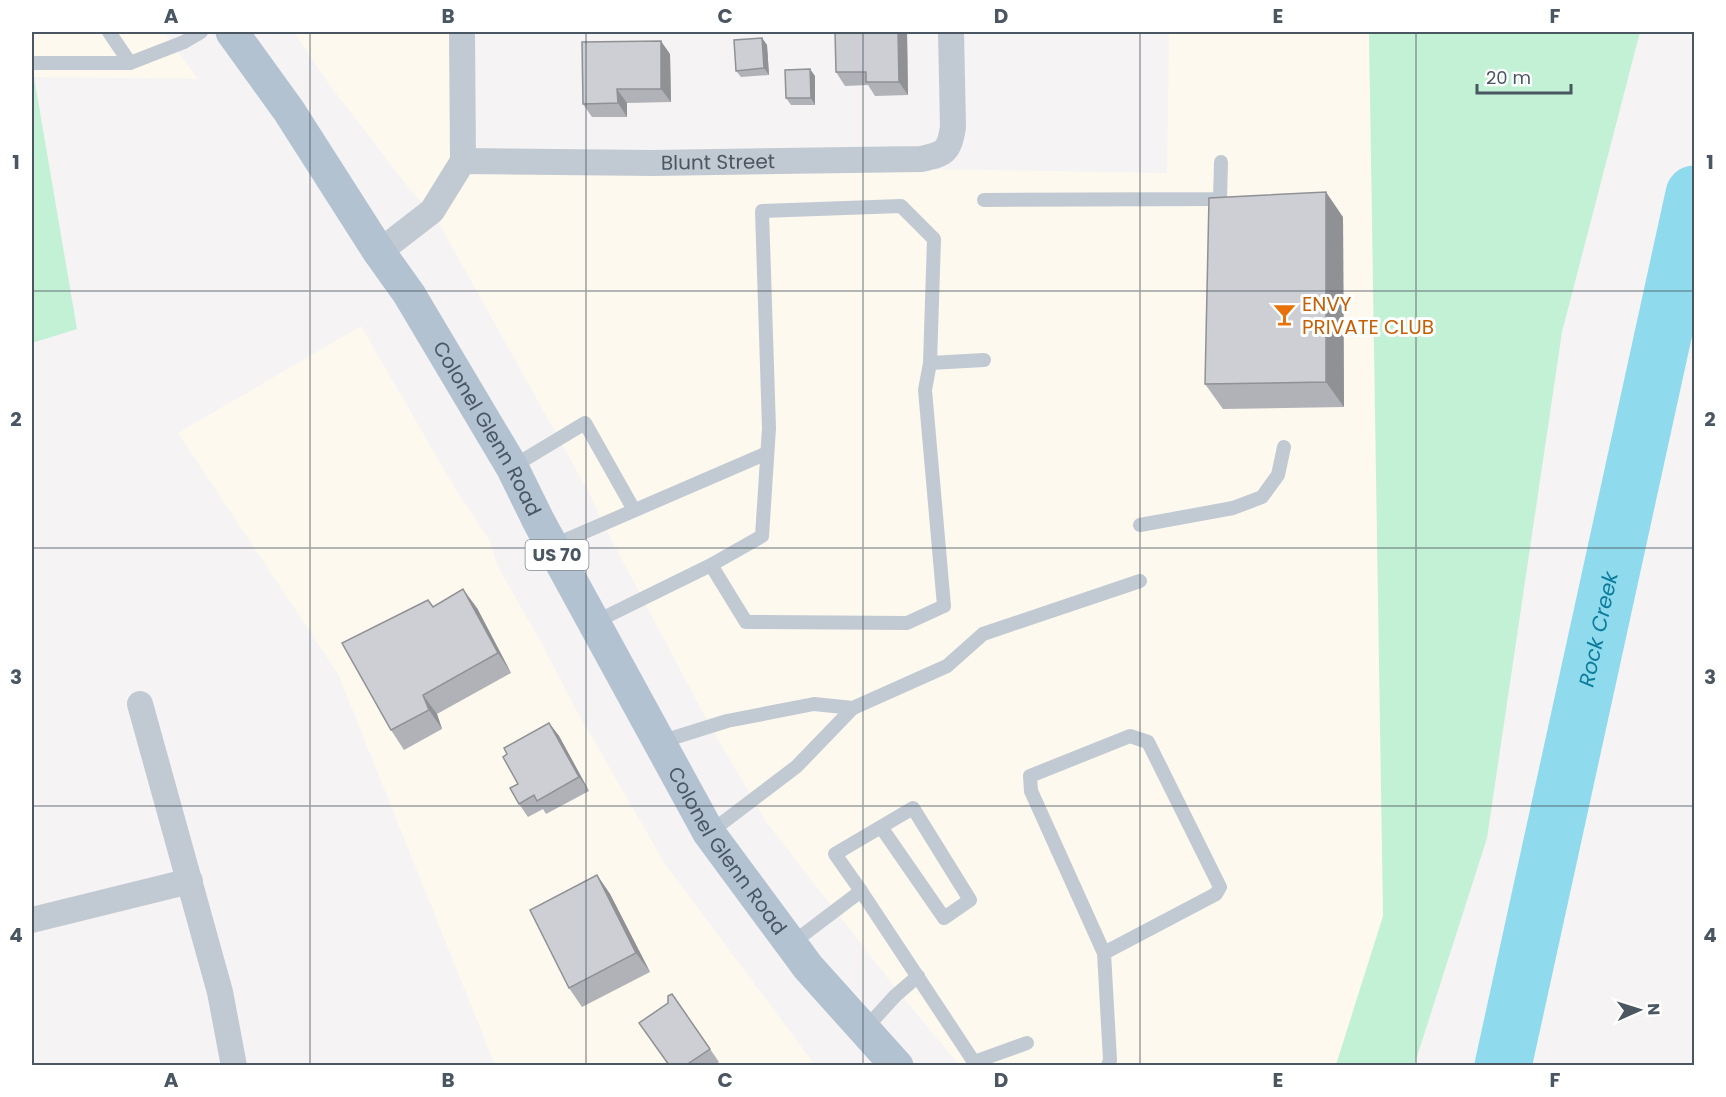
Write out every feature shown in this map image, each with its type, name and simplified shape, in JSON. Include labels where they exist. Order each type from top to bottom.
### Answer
[{"type":"main road","name":"Colonel Glenn Road","points":[[232,32],[289,111],[379,252],[409,294],[512,467],[593,623],[709,833],[808,967],[897,1065]]},
{"type":"street","points":[[379,252],[432,211],[463,161],[462,32]]},
{"type":"street","name":"Blunt Street","points":[[463,161],[653,163],[921,159],[938,155],[946,150],[951,142],[953,127],[951,32]]},
{"type":"street","points":[[140,704],[220,992],[234,1065]]},
{"type":"street","points":[[32,920],[190,881]]},
{"type":"lane","points":[[109,32],[130,63]]},
{"type":"lane","points":[[32,63],[130,63],[184,42],[201,32]]},
{"type":"lane","points":[[984,200],[1220,198],[1221,162]]},
{"type":"lane","points":[[593,623],[711,565],[762,536],[769,428],[762,211],[901,206],[934,239],[930,363],[925,390],[944,606],[907,623],[746,622],[711,565]]},
{"type":"lane","points":[[930,363],[984,360]]},
{"type":"lane","points":[[512,467],[585,423],[634,510]]},
{"type":"lane","points":[[1140,525],[1233,508],[1262,496],[1278,475],[1284,447]]},
{"type":"lane","points":[[552,546],[767,453]]},
{"type":"lane","points":[[709,833],[796,767],[853,708],[947,666],[983,634],[1140,581]]},
{"type":"lane","points":[[660,742],[727,721],[814,704],[853,708]]},
{"type":"lane","points":[[1104,953],[1216,894],[1220,887],[1148,742],[1130,736],[1030,776],[1031,791],[1104,953],[1110,1060],[1108,1065]]},
{"type":"lane","points":[[881,827],[944,918],[970,900],[913,808],[835,854],[918,976],[972,1064],[1027,1043]]},
{"type":"lane","points":[[791,944],[861,891]]},
{"type":"lane","points":[[865,1029],[895,996],[918,976]]},
{"type":"shaded area","points":[[32,32],[163,32],[198,79],[32,77]]},
{"type":"shaded area","points":[[294,32],[462,32],[463,161],[1167,173],[1169,32],[1369,32],[1387,905],[1336,1065],[959,1065],[897,990],[767,823],[710,726],[603,524],[592,498],[432,211],[415,196],[328,83]]},
{"type":"shaded area","points":[[361,326],[453,485],[490,541],[498,567],[574,706],[665,864],[815,1065],[495,1065],[338,674],[178,433]]},
{"type":"green space","points":[[1369,32],[1640,32],[1562,332],[1487,838],[1414,1066],[1336,1065],[1383,916]]},
{"type":"green space","points":[[32,77],[34,77],[77,329],[32,343]]},
{"type":"building","points":[[835,32],[898,32],[899,82],[866,82],[866,72],[836,72]]},
{"type":"building","points":[[762,38],[764,68],[736,71],[734,40]]},
{"type":"building","points":[[661,41],[661,89],[617,89],[618,103],[583,104],[582,42]]},
{"type":"building","points":[[810,69],[811,98],[786,98],[785,70]]},
{"type":"building","name":"ENVY PRIVATE CLUB","points":[[1326,192],[1326,382],[1205,384],[1209,198]]},
{"type":"building","points":[[463,589],[498,653],[423,695],[429,710],[391,730],[342,643],[428,600],[433,607]]},
{"type":"building","points":[[549,723],[579,777],[537,801],[534,795],[519,804],[510,788],[518,784],[503,757],[507,754],[504,748]]},
{"type":"building","points":[[597,875],[636,953],[569,988],[530,910]]},
{"type":"building","points":[[672,994],[710,1049],[686,1065],[669,1065],[639,1023],[668,1003],[668,996]]},
{"type":"waterway","name":"Rock Creek","points":[[1503,1066],[1694,194]]},
{"type":"place","name":"ENVY PRIVATE CLUB","points":[[1284,315]]}]
